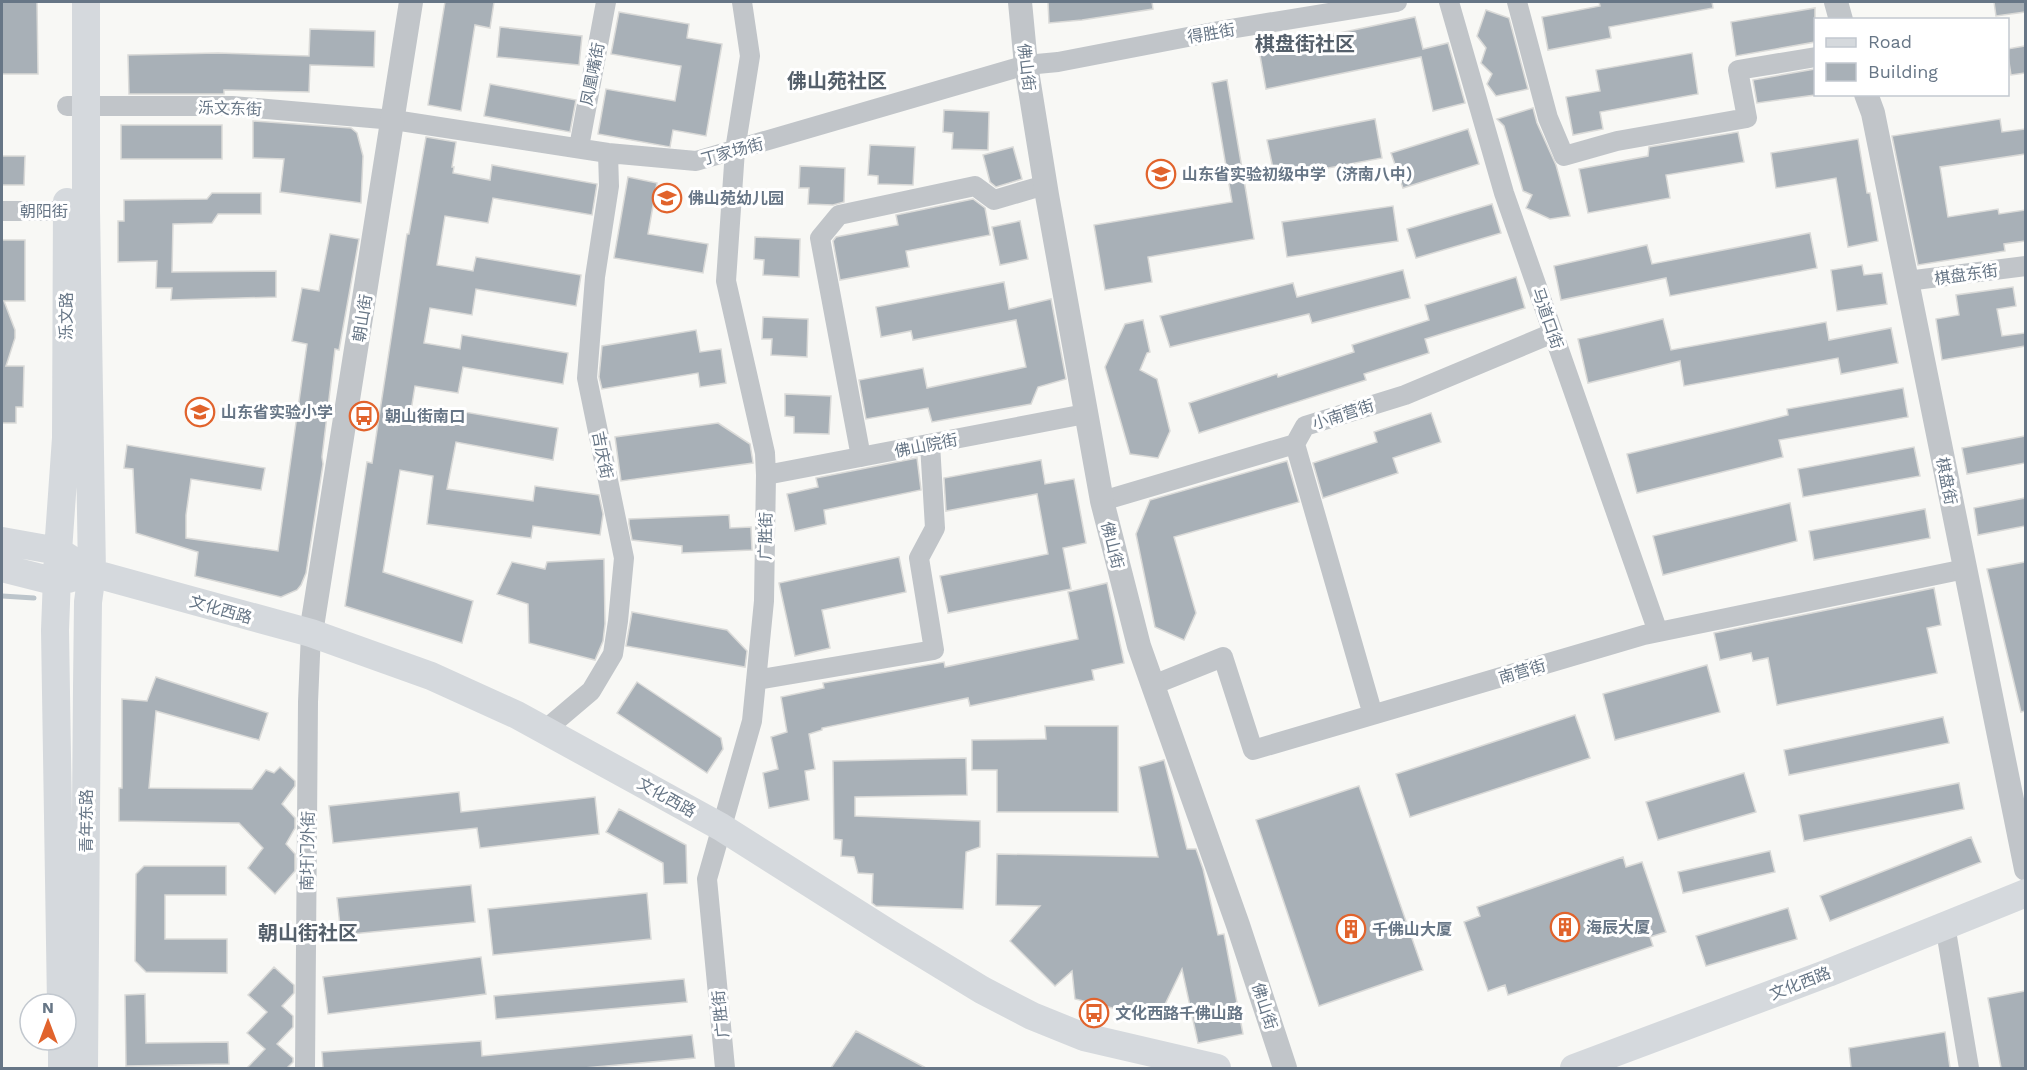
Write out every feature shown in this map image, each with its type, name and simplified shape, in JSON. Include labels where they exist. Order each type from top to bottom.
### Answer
[{"type":"main road","name":"泺文路","points":[[56,610],[76,211],[76,106],[67,2]]},
{"type":"main road","name":"泺文路","points":[[76,106],[86,2]]},
{"type":"main road","name":"泺文路","points":[[76,211],[92,573]]},
{"type":"main road","name":"文化西路","points":[[2,541],[58,551],[92,573],[310,645],[431,675],[545,730],[718,838],[890,934],[982,990],[1032,1016],[1084,1037],[1217,1068]]},
{"type":"main road","name":"文化西路","points":[[2,568],[56,610],[92,573]]},
{"type":"main road","name":"青年东路","points":[[84,1068],[88,602],[92,573]]},
{"type":"main road","name":"青年东路","points":[[56,610],[61,992]]},
{"type":"main road","name":"文化西路","points":[[1574,1068],[1602,1063],[2025,893]]},
{"type":"main road","points":[[62,1052],[62,1068]]},
{"type":"street","name":"朝山街","points":[[310,645],[411,2]]},
{"type":"street","name":"凤凰嘴街","points":[[579,147],[606,2]]},
{"type":"street","name":"广胜街","points":[[726,1068],[707,879],[752,721],[764,601],[766,476],[765,453],[726,281],[735,150],[750,56],[742,2]]},
{"type":"street","name":"佛山街","points":[[1020,2],[1026,65],[1045,185],[1102,501],[1139,646],[1238,925],[1285,1068]]},
{"type":"street","name":"得胜街","points":[[1026,65],[1058,62],[1224,30],[1397,2]]},
{"type":"street","name":"马道口街","points":[[1449,2],[1504,193],[1658,632]]},
{"type":"street","points":[[1517,2],[1548,118],[1564,156],[1617,141],[1747,118],[1738,70],[1814,57]]},
{"type":"street","points":[[1836,2],[1840,18]]},
{"type":"street","name":"丁家场街","points":[[394,120],[608,153],[696,161],[1026,65]]},
{"type":"street","name":"棋盘街","points":[[1867,96],[1873,113],[2025,869]]},
{"type":"street","name":"泺文东街","points":[[76,106],[232,106],[394,120]]},
{"type":"street","name":"吉庆街","points":[[545,730],[591,691],[613,654],[618,621],[624,558],[588,378],[595,277],[609,186],[608,153]]},
{"type":"street","points":[[861,457],[820,238],[839,215],[975,186],[994,200],[1045,185]]},
{"type":"street","name":"朝阳街","points":[[2,211],[76,211]]},
{"type":"street","name":"棋盘东街","points":[[1907,281],[2025,266]]},
{"type":"street","name":"小南营街","points":[[1102,501],[1295,444],[1305,426],[1405,394],[1553,333]]},
{"type":"street","name":"佛山院街","points":[[766,476],[1085,414]]},
{"type":"street","points":[[756,680],[934,650],[919,558],[935,528],[930,444]]},
{"type":"street","points":[[1295,444],[1373,715]]},
{"type":"street","name":"南营街","points":[[1153,685],[1223,657],[1253,750],[1658,632],[1965,569]]},
{"type":"street","name":"南圩门外街","points":[[305,1068],[310,645]]},
{"type":"street","points":[[1946,925],[1969,1068]]},
{"type":"building","points":[[2,2],[37,2],[38,74],[2,74]]},
{"type":"building","points":[[445,2],[494,2],[490,28],[475,25],[461,111],[428,105]]},
{"type":"building","points":[[1048,2],[1152,2],[1153,9],[1049,23]]},
{"type":"building","points":[[1599,2],[1712,2],[1713,8],[1609,27],[1611,38],[1548,50],[1542,17],[1600,6]]},
{"type":"building","points":[[1994,2],[2025,2],[2025,12],[1996,16]]},
{"type":"building","points":[[1815,8],[1814,42],[1736,56],[1731,22]]},
{"type":"building","points":[[1486,10],[1509,18],[1528,89],[1496,96],[1487,84],[1492,74],[1481,63],[1486,48],[1477,36]]},
{"type":"building","points":[[619,12],[689,24],[687,38],[722,44],[706,136],[673,130],[670,147],[598,134],[606,89],[675,101],[681,66],[611,54]]},
{"type":"building","points":[[1415,17],[1423,49],[1448,43],[1465,103],[1433,111],[1421,57],[1266,89],[1259,50]]},
{"type":"building","points":[[500,27],[582,36],[579,65],[497,57]]},
{"type":"building","points":[[310,29],[375,31],[374,67],[310,65],[309,92],[224,90],[224,94],[129,94],[128,55],[218,53],[309,56]]},
{"type":"building","points":[[2025,46],[2025,73],[2011,75],[2009,49]]},
{"type":"building","points":[[1692,53],[1698,94],[1600,112],[1603,129],[1573,135],[1566,97],[1600,91],[1596,70]]},
{"type":"building","points":[[1814,69],[1814,95],[1757,103],[1753,80]]},
{"type":"building","points":[[1227,80],[1254,239],[1148,257],[1152,282],[1105,290],[1094,225],[1232,202],[1212,83]]},
{"type":"building","points":[[490,84],[576,100],[570,132],[484,116]]},
{"type":"building","points":[[1533,108],[1537,123],[1556,165],[1570,216],[1550,219],[1526,208],[1532,195],[1523,191],[1504,126],[1497,119]]},
{"type":"building","points":[[944,110],[989,112],[988,150],[952,149],[953,133],[943,132]]},
{"type":"building","points":[[1375,119],[1382,158],[1275,178],[1267,140]]},
{"type":"building","points":[[2000,119],[2002,132],[2025,129],[2025,154],[1940,167],[1948,217],[1998,209],[1999,214],[2025,210],[2025,241],[2004,244],[2005,251],[1918,265],[1892,136]]},
{"type":"building","points":[[253,121],[351,128],[357,133],[363,156],[361,203],[280,192],[284,159],[253,158]]},
{"type":"building","points":[[121,125],[222,125],[222,159],[121,159]]},
{"type":"building","points":[[1468,129],[1479,164],[1403,188],[1391,153]]},
{"type":"building","points":[[1738,132],[1744,162],[1666,175],[1670,198],[1588,213],[1579,169],[1648,156],[1649,147]]},
{"type":"building","points":[[426,137],[456,142],[453,173],[490,180],[492,165],[597,184],[592,215],[493,198],[488,223],[445,216],[437,265],[473,271],[476,257],[581,275],[576,306],[476,289],[472,315],[430,308],[424,343],[460,349],[462,335],[568,353],[563,384],[463,367],[458,393],[415,386],[410,417],[451,425],[453,410],[558,428],[553,460],[456,442],[447,489],[533,501],[535,486],[599,495],[603,514],[600,535],[533,526],[531,538],[427,524],[433,476],[400,470],[383,572],[473,601],[462,643],[345,606],[367,462],[372,463],[407,234],[409,234]]},
{"type":"building","points":[[1858,139],[1878,241],[1848,247],[1836,178],[1776,188],[1771,153]]},
{"type":"building","points":[[870,145],[915,147],[913,185],[878,184],[878,176],[868,175]]},
{"type":"building","points":[[1013,147],[1022,179],[996,187],[990,182],[983,155]]},
{"type":"building","points":[[2,156],[25,156],[24,185],[2,185]]},
{"type":"building","points":[[800,166],[845,168],[844,202],[833,205],[808,204],[809,188],[799,188]]},
{"type":"building","points":[[628,177],[657,183],[648,234],[708,244],[703,273],[614,258]]},
{"type":"building","points":[[212,193],[261,193],[261,214],[218,214],[212,223],[173,224],[172,272],[276,271],[276,297],[171,300],[172,288],[156,288],[157,261],[118,262],[118,221],[124,221],[124,200],[207,199]]},
{"type":"building","points":[[973,199],[985,208],[990,235],[906,251],[909,267],[840,280],[833,241],[836,237],[898,225],[896,215]]},
{"type":"building","points":[[1492,204],[1501,233],[1416,258],[1407,229]]},
{"type":"building","points":[[1393,206],[1398,241],[1287,257],[1282,222]]},
{"type":"building","points":[[1020,221],[1028,259],[1000,265],[992,227]]},
{"type":"building","points":[[1810,233],[1817,268],[1670,296],[1666,278],[1561,300],[1554,266],[1647,245],[1652,264]]},
{"type":"building","points":[[330,234],[359,239],[339,350],[335,349],[323,464],[306,573],[297,590],[281,597],[195,576],[198,552],[136,533],[133,469],[124,468],[127,445],[265,468],[261,490],[191,479],[186,515],[186,538],[278,551],[307,344],[292,341],[302,288],[319,291]]},
{"type":"building","points":[[755,237],[800,239],[799,277],[763,275],[764,260],[754,259]]},
{"type":"building","points":[[2,240],[25,240],[25,301],[4,301],[15,330],[15,338],[6,366],[24,366],[23,407],[16,407],[16,423],[2,423]]},
{"type":"building","points":[[1862,265],[1864,275],[1882,273],[1887,304],[1837,311],[1831,270]]},
{"type":"building","points":[[1403,270],[1410,298],[1312,323],[1309,314],[1170,347],[1160,316],[1293,283],[1297,297]]},
{"type":"building","points":[[1516,277],[1525,308],[1425,339],[1429,353],[1364,374],[1366,380],[1199,433],[1189,403],[1354,352],[1352,345],[1429,320],[1425,305]]},
{"type":"building","points":[[1004,282],[1009,309],[1051,299],[1066,379],[1038,387],[1031,404],[932,422],[928,408],[866,419],[859,380],[923,368],[927,388],[1026,367],[1016,320],[913,340],[911,331],[881,337],[876,307]]},
{"type":"building","points":[[2013,287],[2016,306],[1997,309],[2002,336],[2025,333],[2025,346],[1942,360],[1936,319],[1959,315],[1956,295]]},
{"type":"building","points":[[763,317],[808,319],[807,357],[771,355],[772,339],[762,339]]},
{"type":"building","points":[[1663,319],[1671,350],[1826,322],[1829,340],[1891,328],[1898,363],[1841,374],[1838,358],[1684,386],[1680,361],[1588,383],[1578,339]]},
{"type":"building","points":[[1143,320],[1150,352],[1147,353],[1140,370],[1157,379],[1170,431],[1158,458],[1130,454],[1105,367],[1125,324]]},
{"type":"building","points":[[696,330],[700,352],[721,349],[726,383],[700,387],[698,373],[602,389],[599,377],[602,346]]},
{"type":"building","points":[[1903,388],[1908,417],[1779,440],[1783,457],[1637,493],[1627,454],[1788,415],[1787,409]]},
{"type":"building","points":[[785,394],[831,396],[829,434],[794,433],[794,417],[785,416]]},
{"type":"building","points":[[1431,413],[1441,442],[1393,458],[1398,473],[1323,498],[1313,463],[1377,442],[1374,432]]},
{"type":"building","points":[[718,423],[750,444],[753,463],[621,481],[615,437]]},
{"type":"building","points":[[2025,436],[2025,463],[1967,474],[1962,448]]},
{"type":"building","points":[[1914,447],[1920,476],[1803,497],[1798,469]]},
{"type":"building","points":[[917,458],[921,490],[824,510],[826,524],[795,531],[787,494],[818,487],[816,478]]},
{"type":"building","points":[[1041,460],[1045,484],[1074,479],[1086,543],[1063,548],[1071,589],[948,613],[940,576],[1048,554],[1037,494],[946,511],[944,478]]},
{"type":"building","points":[[1287,461],[1299,502],[1174,537],[1196,613],[1184,640],[1155,627],[1136,534],[1150,500]]},
{"type":"building","points":[[2025,498],[2025,526],[1978,535],[1974,508]]},
{"type":"building","points":[[1790,503],[1797,541],[1663,575],[1653,536]]},
{"type":"building","points":[[1925,509],[1930,538],[1814,560],[1809,531]]},
{"type":"building","points":[[729,515],[730,528],[751,527],[752,550],[682,553],[682,546],[632,540],[629,524],[629,519]]},
{"type":"building","points":[[899,557],[906,592],[822,610],[830,648],[795,656],[779,583]]},
{"type":"building","points":[[604,559],[605,624],[603,641],[595,660],[529,643],[528,604],[497,594],[512,562],[545,569],[547,562]]},
{"type":"building","points":[[2025,562],[2025,711],[2021,712],[1987,569]]},
{"type":"building","points":[[1107,583],[1124,663],[1092,670],[1094,680],[970,706],[968,698],[822,728],[822,730],[809,734],[815,769],[805,771],[809,800],[769,808],[763,773],[778,769],[771,737],[787,732],[781,697],[824,688],[823,683],[944,662],[945,667],[1078,639],[1068,592]]},
{"type":"building","points":[[1934,588],[1941,625],[1927,628],[1937,673],[1777,705],[1768,658],[1753,661],[1751,653],[1720,660],[1714,633]]},
{"type":"building","points":[[632,612],[727,630],[747,651],[745,667],[626,646]]},
{"type":"building","points":[[1707,665],[1720,712],[1615,740],[1603,694]]},
{"type":"building","points":[[156,677],[268,713],[259,740],[156,711],[149,788],[252,789],[266,770],[274,773],[280,767],[295,781],[295,786],[282,804],[295,818],[295,828],[286,844],[295,854],[295,871],[275,894],[248,868],[263,848],[239,823],[119,821],[119,788],[122,788],[122,699],[147,701]]},
{"type":"building","points":[[637,682],[721,738],[723,749],[707,773],[617,713]]},
{"type":"building","points":[[1575,715],[1590,758],[1410,817],[1396,774]]},
{"type":"building","points":[[1943,717],[1949,743],[1789,775],[1784,750]]},
{"type":"building","points":[[1045,726],[1118,726],[1118,812],[997,812],[997,770],[972,770],[972,740],[1046,739]]},
{"type":"building","points":[[966,758],[967,795],[855,797],[855,816],[980,821],[980,847],[966,852],[963,909],[876,906],[872,903],[873,874],[858,873],[854,857],[841,856],[842,840],[834,839],[833,761]]},
{"type":"building","points":[[1164,760],[1187,849],[1196,849],[1203,869],[1218,935],[1224,934],[1243,1034],[1198,1043],[1182,969],[1158,1019],[1075,999],[1072,971],[1055,986],[1010,941],[1040,906],[996,905],[997,854],[1158,857],[1139,767]]},
{"type":"building","points":[[1744,773],[1756,812],[1658,840],[1646,802]]},
{"type":"building","points":[[1959,783],[1964,809],[1804,841],[1799,815]]},
{"type":"building","name":"千佛山大厦","points":[[1359,786],[1423,970],[1319,1006],[1256,820]]},
{"type":"building","points":[[459,792],[461,812],[595,797],[599,834],[480,848],[477,828],[333,843],[329,806]]},
{"type":"building","points":[[619,809],[686,845],[687,883],[664,884],[663,863],[606,832]]},
{"type":"building","points":[[1971,837],[1981,862],[1830,921],[1820,896]]},
{"type":"building","points":[[1770,851],[1775,872],[1683,893],[1678,872]]},
{"type":"building","name":"海辰大厦","points":[[1623,857],[1626,867],[1642,862],[1666,932],[1650,937],[1653,946],[1508,995],[1505,985],[1488,991],[1464,922],[1480,916],[1477,907]]},
{"type":"building","points":[[144,866],[226,866],[226,895],[165,895],[165,939],[227,939],[227,973],[146,972],[135,961],[136,874]]},
{"type":"building","points":[[471,885],[475,922],[341,935],[337,898]]},
{"type":"building","points":[[647,893],[651,939],[493,955],[488,909]]},
{"type":"building","points":[[1788,908],[1797,939],[1706,966],[1696,936]]},
{"type":"building","points":[[481,957],[486,994],[328,1014],[323,977]]},
{"type":"building","points":[[274,967],[294,985],[294,993],[282,1006],[293,1016],[293,1027],[277,1044],[293,1058],[293,1062],[287,1068],[247,1068],[265,1049],[247,1033],[267,1012],[248,995]]},
{"type":"building","points":[[684,979],[687,1002],[496,1019],[494,996]]},
{"type":"building","points":[[2025,991],[2025,1068],[2001,1068],[1988,998]]},
{"type":"building","points":[[145,994],[146,1043],[228,1042],[229,1064],[126,1066],[125,995]]},
{"type":"building","points":[[856,1031],[926,1068],[831,1068]]},
{"type":"building","points":[[1945,1032],[1950,1068],[1851,1068],[1849,1048]]},
{"type":"building","points":[[692,1035],[695,1058],[584,1068],[323,1068],[322,1052],[481,1041],[482,1056]]},
{"type":"waterway","points":[[2,596],[34,598]]},
{"type":"place","name":"山东省实验初级中学（济南八中）","points":[[1161,174]]},
{"type":"place","name":"佛山苑幼儿园","points":[[667,198]]},
{"type":"place","name":"山东省实验小学","points":[[200,412]]},
{"type":"place","name":"朝山街南口","points":[[364,416]]},
{"type":"place","name":"海辰大厦","points":[[1565,927]]},
{"type":"place","name":"千佛山大厦","points":[[1351,929]]},
{"type":"place","name":"文化西路千佛山路","points":[[1094,1013]]},
{"type":"district","name":"棋盘街社区","points":[[1305,44]]},
{"type":"district","name":"佛山苑社区","points":[[837,81]]},
{"type":"district","name":"朝山街社区","points":[[308,933]]}]
